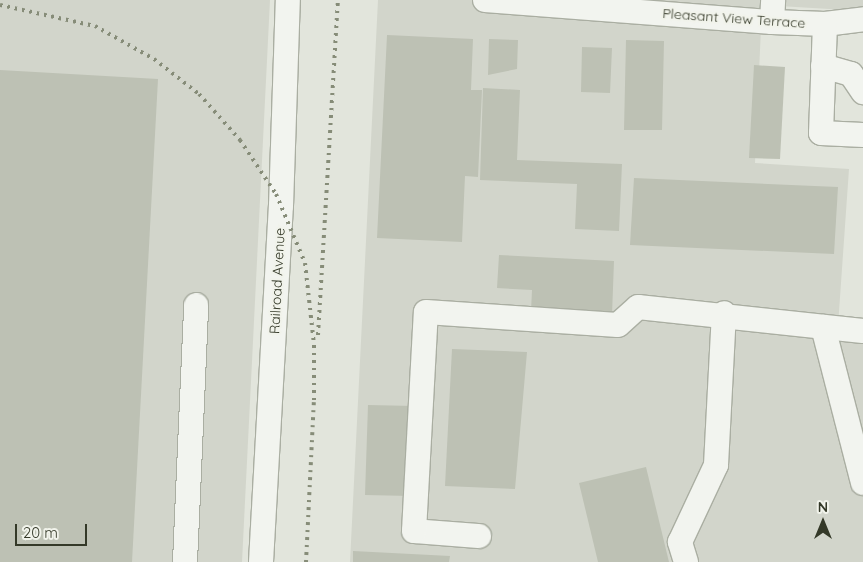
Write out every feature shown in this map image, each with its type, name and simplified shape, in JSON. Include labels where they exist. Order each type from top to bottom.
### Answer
[{"type":"street","name":"Railroad Avenue","points":[[261,562],[282,206],[288,0]]},
{"type":"street","name":"Pleasant View Terrace","points":[[485,0],[772,11],[825,24],[863,20]]},
{"type":"street","points":[[825,24],[821,133],[863,135]]},
{"type":"street","points":[[824,66],[851,74],[863,92]]},
{"type":"street","points":[[184,562],[196,306]]},
{"type":"street","points":[[479,536],[414,531],[426,312],[618,326],[638,307],[724,313],[857,331]]},
{"type":"street","points":[[686,562],[680,542],[716,465],[724,313]]},
{"type":"street","points":[[823,327],[863,483]]},
{"type":"shaded area","points":[[0,0],[270,0],[242,562],[0,562]]},
{"type":"shaded area","points":[[378,0],[863,0],[863,11],[762,5],[755,163],[849,169],[837,340],[863,342],[863,562],[350,562]]},
{"type":"building","points":[[387,35],[473,39],[471,90],[482,90],[478,177],[465,176],[462,242],[377,238]]},
{"type":"building","points":[[489,39],[518,40],[517,69],[488,75]]},
{"type":"building","points":[[626,40],[664,41],[662,130],[624,130]]},
{"type":"building","points":[[582,47],[612,48],[610,93],[581,92]]},
{"type":"building","points":[[754,65],[785,67],[780,159],[749,158]]},
{"type":"building","points":[[0,70],[158,79],[132,562],[0,562]]},
{"type":"building","points":[[483,88],[520,90],[517,160],[622,164],[619,231],[575,229],[577,184],[480,180]]},
{"type":"building","points":[[634,178],[838,187],[834,254],[630,245]]},
{"type":"building","points":[[499,255],[614,261],[612,315],[531,311],[532,290],[497,288]]},
{"type":"building","points":[[452,349],[527,352],[515,489],[445,486]]},
{"type":"building","points":[[368,405],[414,406],[411,496],[365,495]]},
{"type":"building","points":[[646,467],[669,562],[598,562],[579,483]]},
{"type":"building","points":[[353,551],[450,556],[449,562],[353,562]]},
{"type":"railway","points":[[318,335],[338,0]]},
{"type":"railway","points":[[0,5],[95,26],[154,59],[199,94],[240,140],[276,194],[305,263],[314,345],[314,404]]},
{"type":"railway","points":[[306,562],[314,397]]}]
